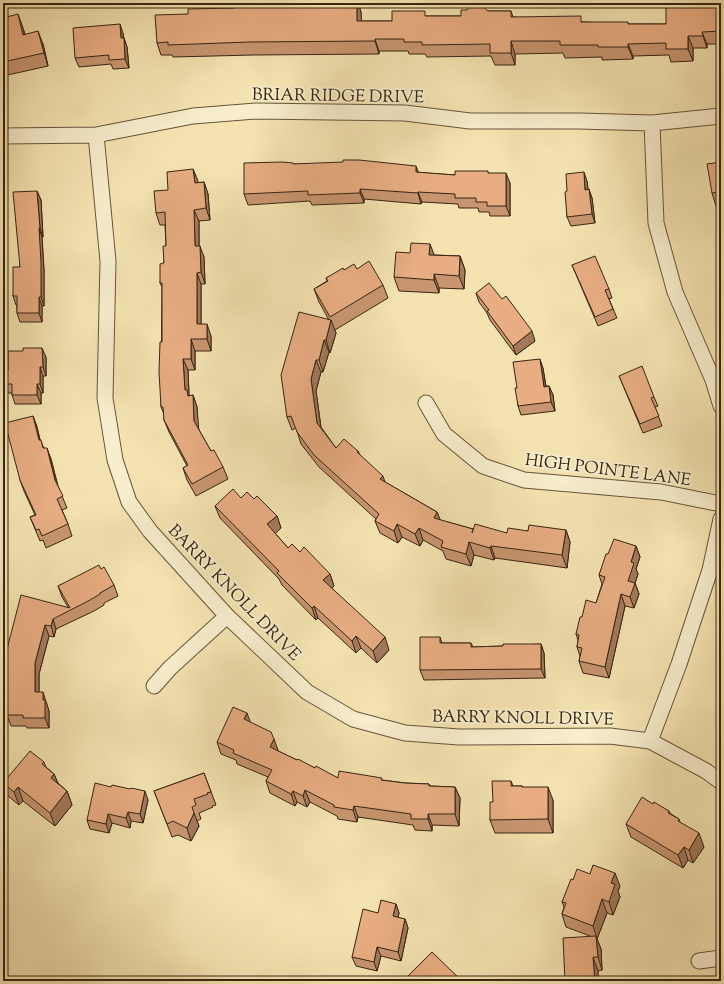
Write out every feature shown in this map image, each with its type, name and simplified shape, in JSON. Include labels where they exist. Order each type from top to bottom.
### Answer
[{"type":"street","name":"BRIAR RIDGE DRIVE","points":[[3,136],[96,135],[193,116],[256,111],[405,113],[470,121],[652,123],[721,116]]},
{"type":"street","points":[[652,123],[656,222],[675,292],[713,380],[721,406]]},
{"type":"street","name":"BARRY KNOLL DRIVE","points":[[96,135],[108,261],[105,398],[114,460],[129,502],[150,531],[227,616],[307,692],[353,719],[405,733],[459,737],[610,736],[650,741],[706,770],[721,782]]},
{"type":"street","name":"HIGH POINTE LANE","points":[[426,403],[444,434],[483,466],[524,480],[661,492],[721,504]]},
{"type":"street","points":[[650,741],[680,664],[710,570],[721,518]]},
{"type":"street","points":[[154,686],[170,668],[227,616]]},
{"type":"street","points":[[699,961],[721,958]]},
{"type":"building","points":[[357,3],[357,21],[392,21],[392,11],[425,11],[425,16],[461,16],[461,10],[467,10],[473,3],[479,3],[488,11],[511,11],[511,17],[581,16],[581,22],[628,22],[628,24],[666,24],[666,7],[721,6],[721,31],[702,32],[703,36],[688,36],[688,49],[666,49],[666,43],[628,44],[628,47],[598,47],[598,45],[560,45],[560,41],[511,41],[511,53],[490,53],[490,44],[422,45],[422,42],[404,42],[404,39],[375,39],[375,41],[249,42],[168,45],[168,42],[157,43],[155,15],[188,14],[188,9]]},
{"type":"building","points":[[18,14],[23,35],[38,31],[44,53],[3,62],[3,18]]},
{"type":"building","points":[[120,24],[121,38],[124,38],[125,59],[109,60],[109,55],[75,58],[73,28]]},
{"type":"building","points":[[343,160],[359,160],[416,166],[416,172],[455,175],[455,171],[488,171],[488,173],[506,173],[506,206],[487,206],[487,202],[476,202],[476,198],[455,198],[455,194],[360,189],[360,193],[308,195],[308,191],[244,194],[244,163],[282,162],[293,164],[343,162]]},
{"type":"building","points":[[721,162],[720,200],[719,192],[712,193],[707,164]]},
{"type":"building","points":[[193,169],[195,183],[204,182],[206,208],[194,210],[195,246],[200,246],[201,272],[197,273],[197,324],[207,324],[207,339],[191,339],[191,359],[183,359],[185,390],[187,390],[188,396],[193,395],[194,421],[211,451],[214,450],[223,467],[192,484],[183,468],[188,465],[164,420],[163,407],[161,407],[159,372],[160,342],[162,342],[162,283],[160,283],[160,264],[164,263],[163,246],[166,246],[165,212],[156,213],[154,191],[168,190],[167,172]]},
{"type":"building","points":[[584,172],[585,190],[589,189],[592,214],[567,217],[565,192],[567,191],[566,174]]},
{"type":"building","points":[[37,191],[41,262],[41,297],[39,297],[39,313],[17,313],[17,296],[13,296],[13,267],[20,267],[13,192]]},
{"type":"building","points":[[411,243],[430,244],[429,255],[460,256],[459,276],[434,274],[434,280],[394,277],[396,252],[410,253]]},
{"type":"building","points":[[595,256],[609,289],[605,290],[613,309],[595,317],[572,265]]},
{"type":"building","points":[[369,261],[383,285],[330,317],[314,289],[328,281],[326,278],[343,268],[344,270],[354,264],[357,269]]},
{"type":"building","points":[[489,283],[502,299],[506,296],[532,331],[513,346],[487,311],[489,310],[476,293]]},
{"type":"building","points":[[299,312],[331,320],[326,340],[324,340],[319,360],[316,360],[311,379],[317,423],[336,448],[344,439],[383,476],[380,479],[437,512],[434,518],[473,529],[472,533],[475,524],[507,533],[508,528],[528,531],[529,525],[566,530],[562,555],[491,546],[490,548],[469,542],[466,554],[441,547],[443,541],[419,528],[415,534],[397,524],[394,531],[375,521],[379,514],[314,455],[297,432],[291,416],[287,417],[281,375]]},
{"type":"building","points":[[23,348],[42,348],[43,367],[40,367],[40,384],[37,384],[37,395],[12,395],[12,384],[4,384],[4,370],[8,370],[8,351],[23,351]]},
{"type":"building","points":[[540,359],[544,387],[549,386],[551,402],[518,406],[513,362]]},
{"type":"building","points":[[642,366],[654,397],[651,398],[659,416],[640,424],[619,376]]},
{"type":"building","points":[[33,416],[39,440],[41,440],[43,448],[47,448],[55,480],[63,496],[57,499],[68,524],[42,536],[39,529],[36,530],[30,517],[36,515],[20,480],[5,423]]},
{"type":"building","points":[[233,489],[241,498],[247,492],[254,499],[257,496],[277,516],[267,524],[288,548],[292,544],[300,552],[304,547],[330,574],[323,580],[385,637],[373,651],[356,636],[352,641],[314,606],[312,608],[277,573],[279,571],[215,506]]},
{"type":"building","points":[[614,539],[636,546],[631,562],[634,563],[628,581],[635,583],[630,597],[621,594],[605,667],[579,661],[582,648],[577,647],[579,635],[576,634],[586,600],[596,603],[605,577],[599,575],[606,554],[608,554]]},
{"type":"building","points":[[99,565],[101,569],[104,567],[114,585],[90,600],[53,619],[51,626],[45,625],[35,663],[35,692],[43,692],[43,700],[45,700],[45,718],[23,718],[23,715],[7,715],[7,649],[21,595],[70,608],[58,586]]},
{"type":"building","points":[[420,637],[440,637],[440,643],[471,643],[471,647],[503,646],[503,644],[541,644],[541,669],[420,670]]},
{"type":"building","points":[[721,697],[721,704],[718,702]]},
{"type":"building","points":[[233,707],[247,713],[244,719],[271,732],[274,739],[270,747],[315,768],[316,766],[338,778],[339,771],[382,778],[381,780],[429,784],[429,786],[455,787],[455,814],[428,814],[428,819],[411,819],[411,814],[354,806],[353,810],[334,807],[334,805],[305,790],[303,796],[293,791],[291,794],[266,781],[272,770],[233,753],[234,750],[217,742]]},
{"type":"building","points":[[30,751],[44,762],[42,764],[54,774],[51,778],[67,791],[50,813],[18,787],[14,792],[3,783]]},
{"type":"building","points":[[204,773],[211,792],[194,799],[196,805],[192,807],[194,813],[187,828],[173,821],[167,824],[154,791]]},
{"type":"building","points":[[492,781],[511,781],[511,786],[548,787],[548,819],[490,820],[490,802],[493,802]]},
{"type":"building","points":[[95,783],[111,787],[112,785],[145,791],[140,814],[128,812],[126,818],[108,814],[106,824],[87,820]]},
{"type":"building","points":[[642,797],[669,811],[668,813],[679,819],[678,821],[699,833],[689,850],[684,847],[678,855],[626,824]]},
{"type":"building","points":[[593,865],[615,873],[611,883],[615,884],[609,902],[602,899],[593,926],[562,914],[566,903],[562,902],[571,879],[573,880],[577,869],[590,874]]},
{"type":"building","points":[[381,900],[396,904],[393,916],[405,919],[398,952],[377,947],[374,962],[352,957],[363,909],[378,913]]},
{"type":"building","points":[[596,936],[598,957],[593,957],[595,981],[565,981],[563,938]]},
{"type":"building","points":[[432,952],[462,981],[413,981],[408,976]]}]
